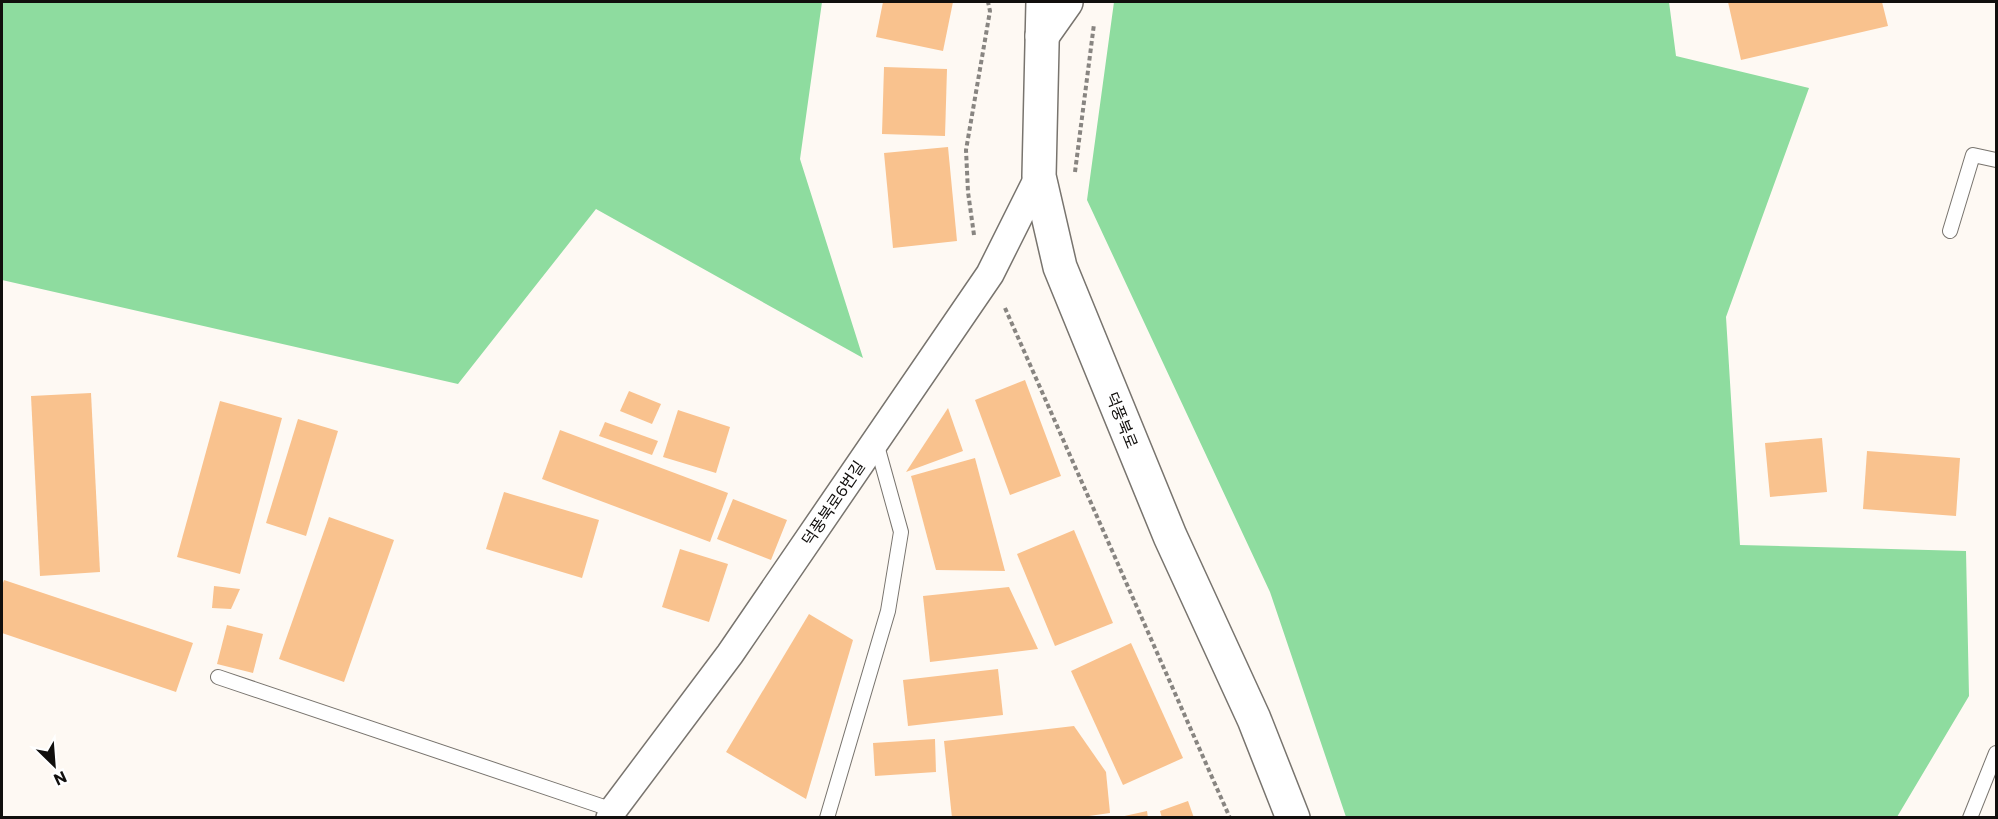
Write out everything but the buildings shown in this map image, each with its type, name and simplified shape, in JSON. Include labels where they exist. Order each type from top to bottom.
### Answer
[{"type":"street","name":"덕풍북로","points":[[1044,2],[1039,176],[1059,267],[1170,536],[1254,719],[1293,818]]},
{"type":"street","points":[[1042,36],[1080,7]]},
{"type":"street","name":"덕풍북로6번길","points":[[612,814],[730,654],[990,274],[1039,176]]},
{"type":"lane","points":[[1950,231],[1973,155],[1996,160]]},
{"type":"lane","points":[[827,818],[888,611],[901,532],[876,440]]},
{"type":"lane","points":[[218,677],[612,814]]},
{"type":"lane","points":[[1970,818],[1996,753]]},
{"type":"path","points":[[1075,175],[1080,7]]},
{"type":"path","points":[[1090,499],[1230,818]]},
{"type":"green space","points":[[2,2],[822,2],[800,159],[863,358],[596,209],[458,384],[2,280]]},
{"type":"green space","points":[[1114,2],[1669,2],[1676,56],[1809,88],[1726,317],[1740,545],[1966,551],[1969,696],[1897,817],[1346,817],[1270,592],[1087,200]]}]
